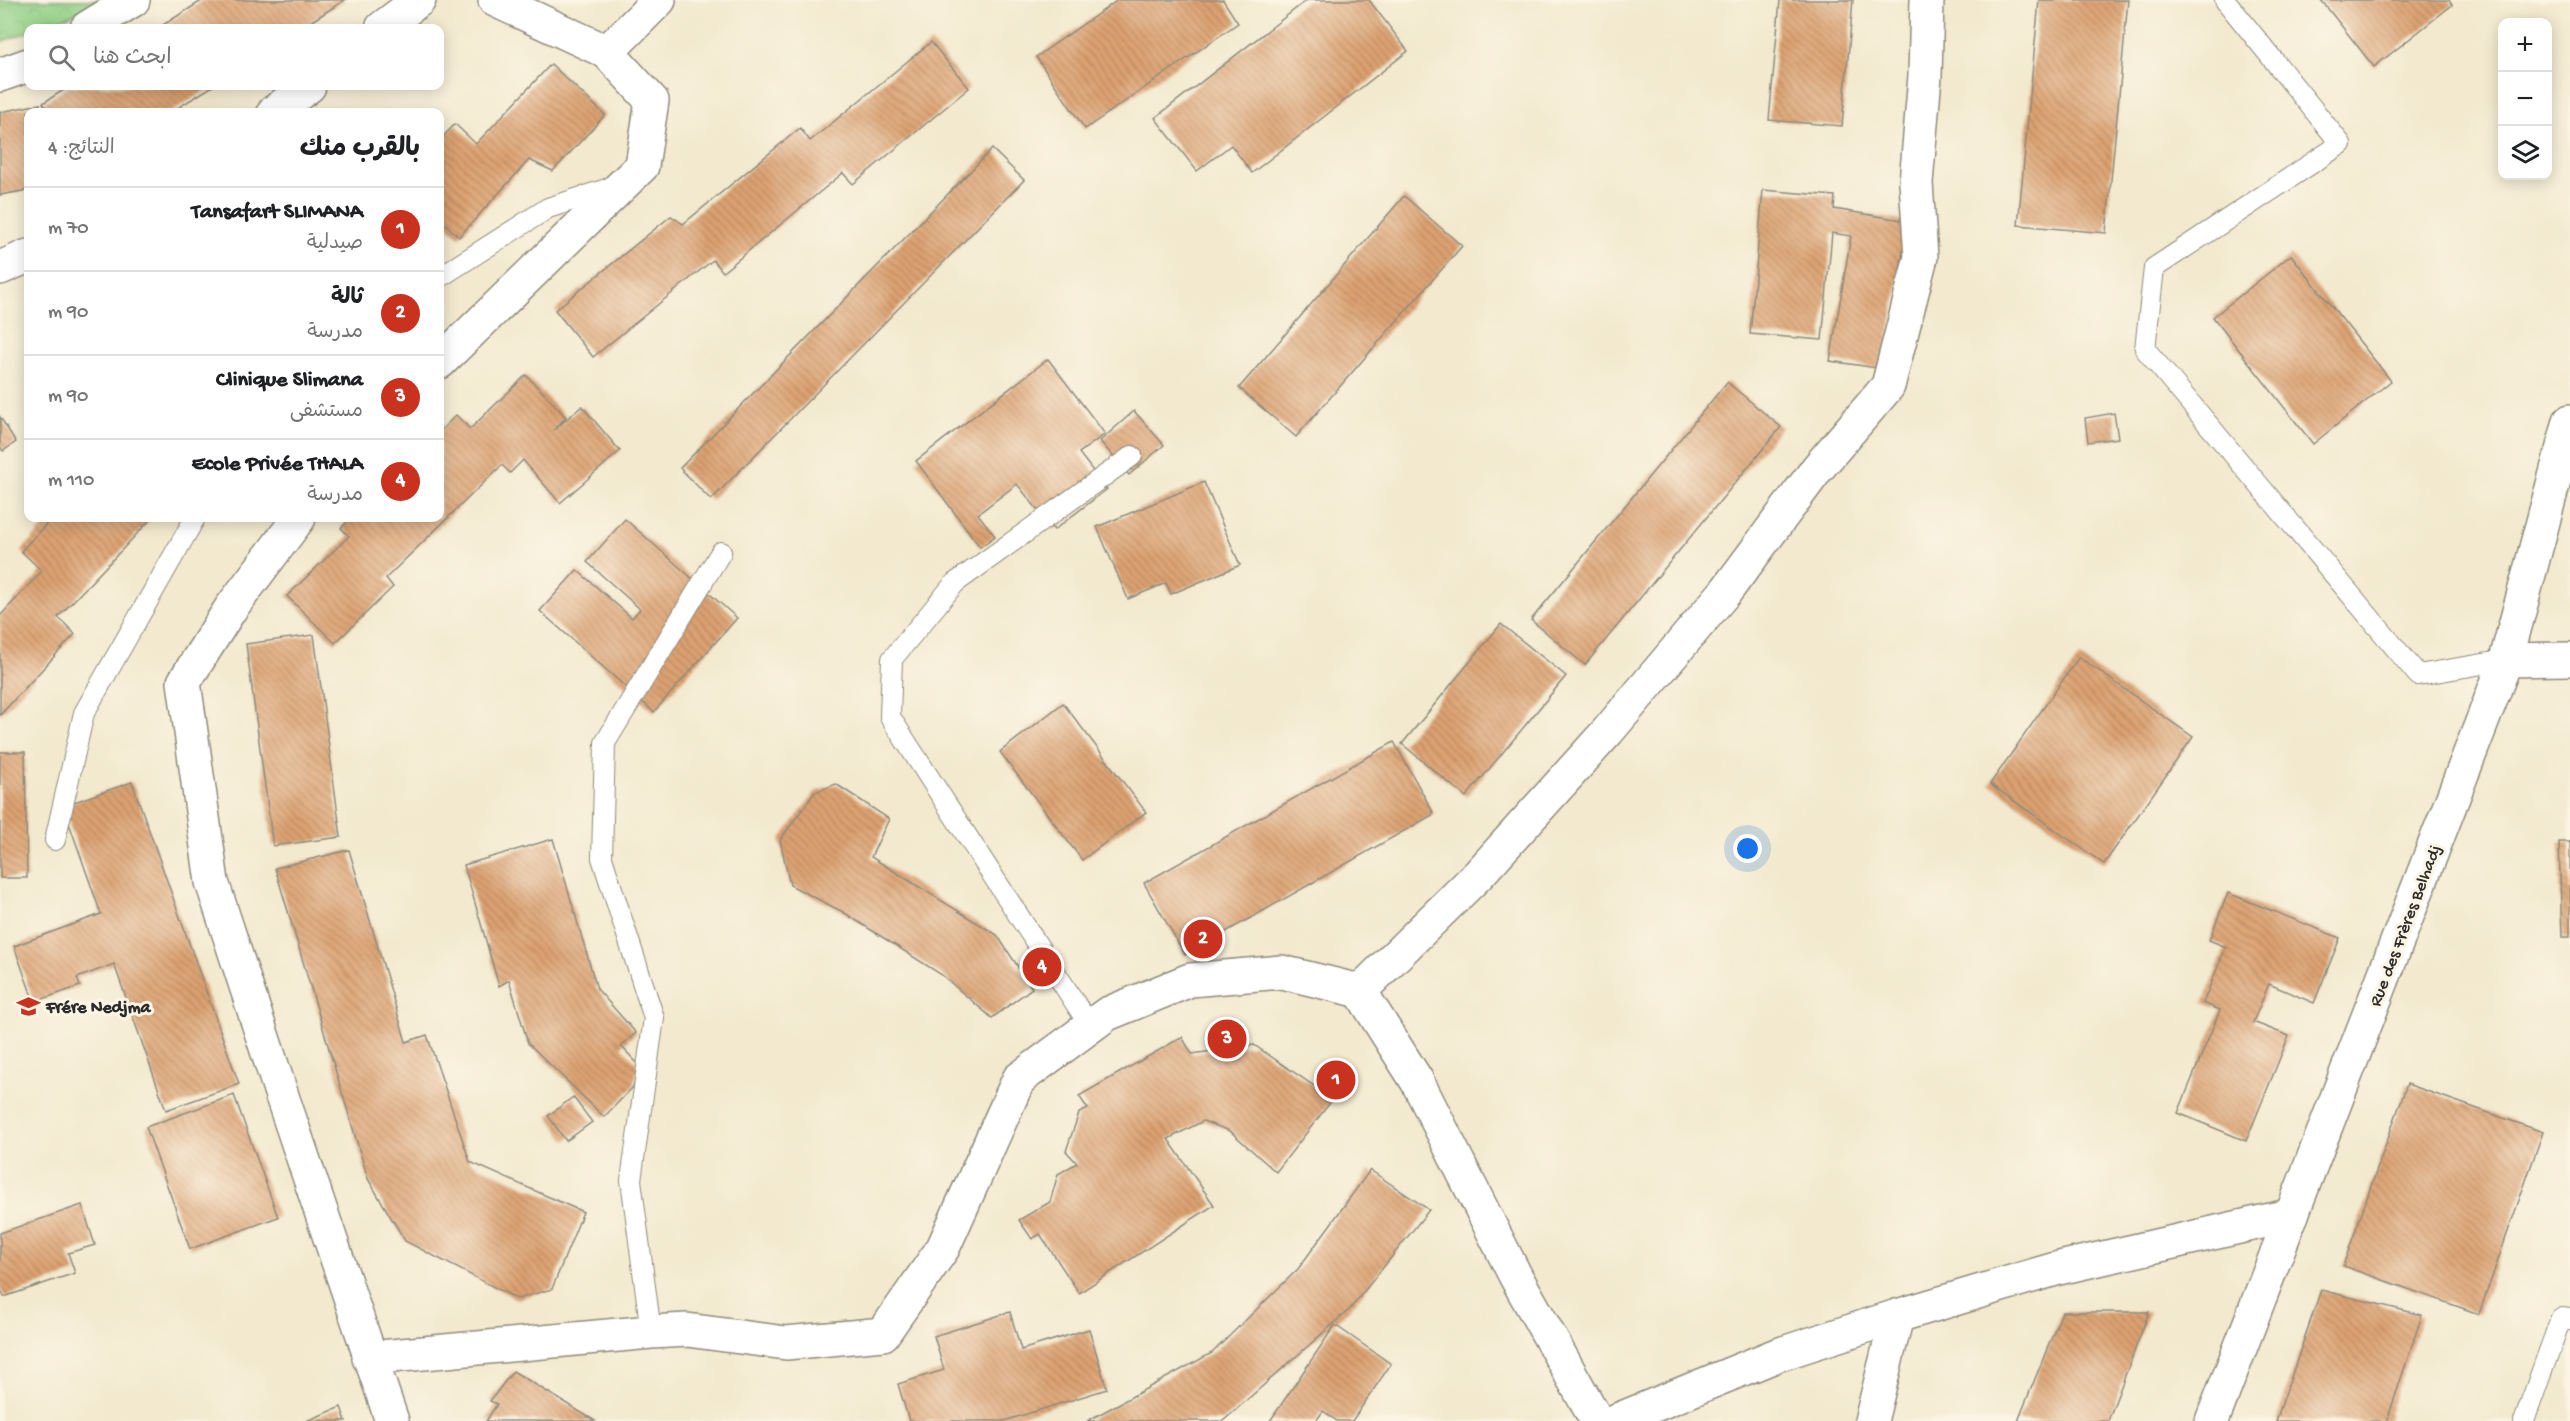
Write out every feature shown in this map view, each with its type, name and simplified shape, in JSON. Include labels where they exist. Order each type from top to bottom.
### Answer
[{"type":"street","points":[[94,24],[134,0]]},
{"type":"street","points":[[387,24],[419,0]]},
{"type":"street","points":[[444,358],[642,166],[652,101],[607,52],[495,0]]},
{"type":"street","points":[[607,52],[659,0]]},
{"type":"street","points":[[1360,991],[1479,874],[1608,731],[1726,591],[1817,469],[1888,386],[1921,257],[1916,183],[1925,76],[1927,0]]},
{"type":"street","points":[[0,75],[24,66]]},
{"type":"street","points":[[279,108],[304,90]]},
{"type":"street","points":[[0,268],[24,258]]},
{"type":"street","name":"Rue des Frères Belhadj","points":[[2212,1421],[2505,660],[2570,421]]},
{"type":"street","points":[[295,522],[231,608],[184,681],[212,882],[369,1358],[392,1421]]},
{"type":"street","points":[[2505,660],[2570,659]]},
{"type":"street","points":[[369,1358],[687,1330],[786,1342],[883,1334],[943,1248],[1019,1079],[1107,1014],[1190,980],[1282,972],[1360,991],[1417,1081],[1516,1277],[1597,1421]]},
{"type":"street","points":[[1615,1421],[1777,1355],[1897,1316],[2059,1268],[2292,1215]]},
{"type":"street","points":[[1871,1421],[1897,1316]]},
{"type":"lane","points":[[2224,0],[2341,144],[2154,267],[2145,349],[2418,675],[2505,660]]},
{"type":"lane","points":[[444,274],[548,208],[624,184]]},
{"type":"lane","points":[[1090,1026],[890,717],[892,659],[955,583],[1132,456]]},
{"type":"lane","points":[[55,840],[84,713],[193,522]]},
{"type":"lane","points":[[651,1332],[631,1180],[654,1018],[602,858],[605,743],[721,552]]},
{"type":"lane","points":[[2524,1421],[2561,1318],[2570,1319]]},
{"type":"green space","points":[[0,0],[99,0],[83,11],[47,24],[24,24],[24,33],[0,42]]},
{"type":"building","points":[[203,0],[345,0],[307,24],[164,24]]},
{"type":"building","points":[[1118,0],[1223,0],[1238,23],[1085,129],[1036,57]]},
{"type":"building","points":[[1307,0],[1369,0],[1408,51],[1252,173],[1231,145],[1197,171],[1155,118]]},
{"type":"building","points":[[1780,0],[1853,0],[1842,126],[1769,120]]},
{"type":"building","points":[[2039,0],[2128,0],[2106,233],[2018,225]]},
{"type":"building","points":[[2321,0],[2449,0],[2452,5],[2374,67]]},
{"type":"building","points":[[931,42],[969,88],[853,184],[843,173],[723,272],[713,260],[593,357],[555,310],[671,216],[683,224],[800,128],[810,141]]},
{"type":"building","points":[[551,64],[605,115],[553,171],[529,160],[459,237],[444,223],[444,136],[455,124],[476,144]]},
{"type":"building","points":[[64,90],[207,90],[177,108],[47,108],[43,103]]},
{"type":"building","points":[[40,104],[41,108],[24,108],[24,191],[0,195],[0,112]]},
{"type":"building","points":[[992,149],[1024,180],[711,500],[680,468]]},
{"type":"building","points":[[1763,190],[1835,196],[1834,209],[1908,221],[1884,369],[1830,361],[1851,236],[1832,233],[1822,340],[1750,334]]},
{"type":"building","points":[[1404,196],[1462,246],[1296,437],[1239,388]]},
{"type":"building","points":[[2291,255],[2391,381],[2313,444],[2213,317]]},
{"type":"building","points":[[1048,359],[1105,434],[1079,453],[1107,489],[1054,530],[1017,484],[978,514],[995,536],[980,547],[916,461]]},
{"type":"building","points":[[526,375],[566,417],[554,430],[582,406],[620,451],[560,503],[523,460],[510,473],[502,465],[444,522],[444,427],[456,415],[470,429]]},
{"type":"building","points":[[1727,382],[1781,427],[1585,665],[1531,620]]},
{"type":"building","points":[[1134,411],[1164,445],[1129,475],[1100,441]]},
{"type":"building","points":[[2114,413],[2118,438],[2088,442],[2085,418]]},
{"type":"building","points":[[0,417],[16,442],[3,451],[0,447]]},
{"type":"building","points":[[1204,482],[1240,565],[1171,594],[1166,583],[1128,599],[1097,527]]},
{"type":"building","points":[[625,519],[737,618],[654,712],[540,611],[577,570],[632,618],[640,609],[587,562]]},
{"type":"building","points":[[48,522],[148,522],[58,617],[75,634],[0,715],[0,616],[42,571],[21,551]]},
{"type":"building","points":[[347,522],[443,522],[386,578],[393,587],[335,643],[287,596],[349,536],[341,528]]},
{"type":"building","points":[[1501,624],[1566,676],[1466,797],[1402,744]]},
{"type":"building","points":[[314,635],[341,837],[273,846],[246,644]]},
{"type":"building","points":[[2079,657],[2193,737],[2104,864],[1990,784]]},
{"type":"building","points":[[1063,703],[1146,812],[1082,860],[1000,752]]},
{"type":"building","points":[[1394,742],[1434,814],[1185,955],[1144,883]]},
{"type":"building","points":[[0,752],[25,752],[27,878],[0,878]]},
{"type":"building","points":[[132,782],[239,1084],[166,1110],[114,964],[77,978],[80,986],[34,1002],[14,946],[101,914],[63,806]]},
{"type":"building","points":[[836,784],[889,819],[871,857],[997,935],[1032,988],[992,1018],[942,975],[843,912],[790,885],[780,840],[815,792]]},
{"type":"building","points":[[553,839],[597,989],[636,1033],[621,1046],[639,1065],[633,1087],[604,1117],[528,1043],[509,980],[499,986],[464,865]]},
{"type":"building","points":[[2559,842],[2570,842],[2570,937],[2562,937]]},
{"type":"building","points":[[349,850],[406,1042],[427,1035],[470,1162],[583,1212],[552,1289],[517,1299],[405,1241],[368,1179],[275,868]]},
{"type":"building","points":[[2228,893],[2340,938],[2314,1003],[2269,984],[2253,1022],[2289,1036],[2246,1141],[2178,1113],[2220,1010],[2203,1003],[2226,947],[2209,940]]},
{"type":"building","points":[[1182,1037],[1192,1054],[1254,1045],[1333,1099],[1276,1172],[1230,1131],[1203,1121],[1168,1139],[1214,1205],[1079,1293],[1040,1234],[1032,1239],[1019,1220],[1050,1202],[1058,1174],[1077,1163],[1066,1151],[1079,1113],[1088,1109],[1079,1096]]},
{"type":"building","points":[[2407,1084],[2543,1132],[2479,1314],[2343,1266]]},
{"type":"building","points":[[234,1095],[278,1217],[190,1249],[146,1127]]},
{"type":"building","points":[[573,1097],[592,1122],[566,1141],[548,1116]]},
{"type":"building","points":[[1370,1170],[1429,1210],[1350,1309],[1223,1421],[1087,1421],[1212,1353],[1298,1269]]},
{"type":"building","points":[[82,1205],[95,1245],[68,1253],[75,1273],[4,1297],[0,1287],[0,1233]]},
{"type":"building","points":[[2321,1290],[2422,1315],[2387,1421],[2276,1421]]},
{"type":"building","points":[[1010,1312],[1021,1350],[1089,1329],[1107,1389],[1004,1421],[909,1421],[898,1384],[944,1370],[934,1336]]},
{"type":"building","points":[[2062,1312],[2149,1312],[2108,1421],[2018,1421]]},
{"type":"building","points":[[1335,1325],[1391,1364],[1352,1421],[1337,1421],[1323,1411],[1316,1421],[1270,1421]]},
{"type":"building","points":[[513,1371],[595,1421],[486,1421],[497,1404],[490,1401]]},
{"type":"building","points":[[341,1407],[346,1421],[306,1421]]},
{"type":"place","name":"ثالة","points":[[1203,939]]},
{"type":"place","name":"Ecole Privée THALA","points":[[1042,967]]},
{"type":"place","name":"Frére Nedjma","points":[[28,1006]]},
{"type":"place","name":"Clinique Slimana","points":[[1227,1039]]},
{"type":"place","name":"Tansafart SLIMANA","points":[[1336,1080]]}]
